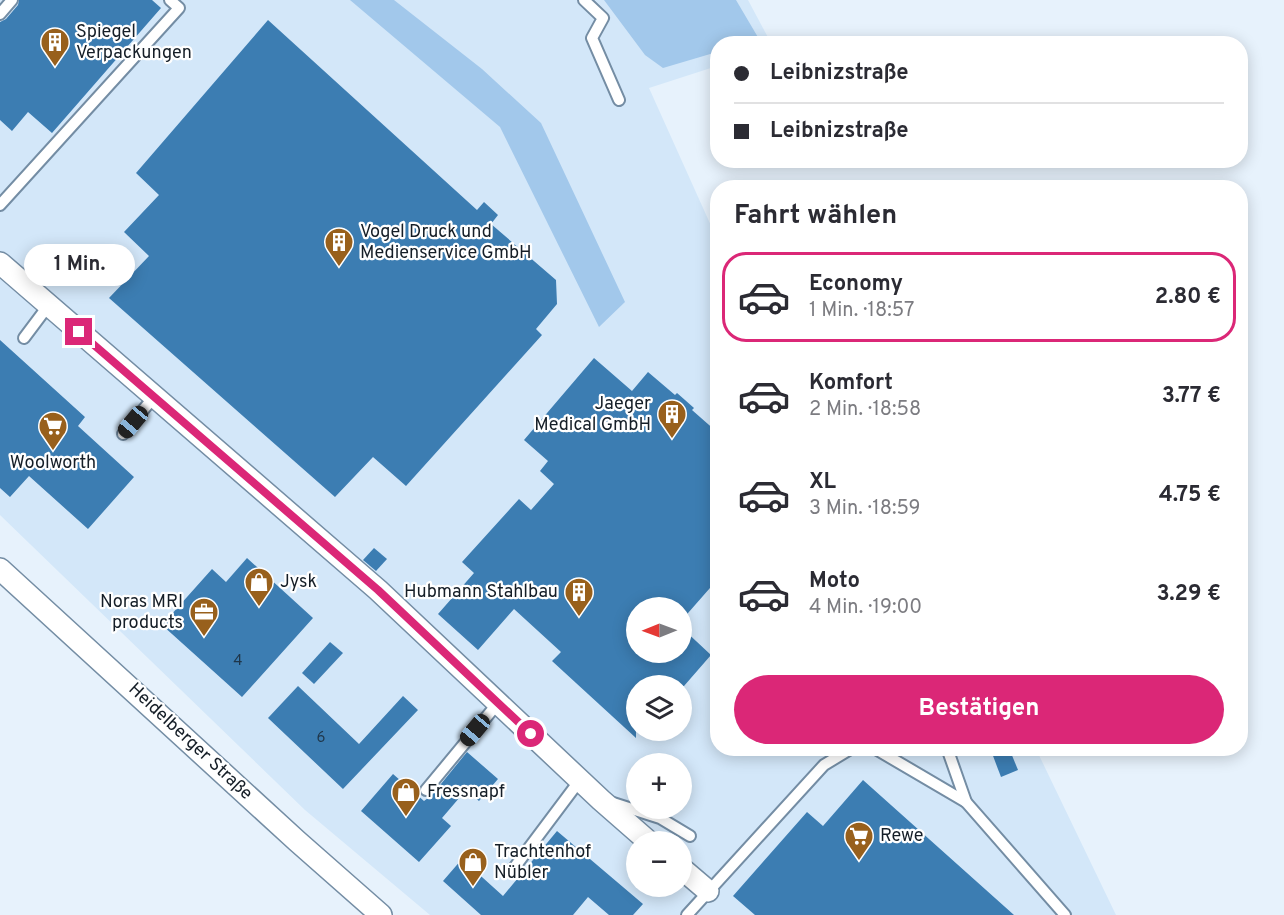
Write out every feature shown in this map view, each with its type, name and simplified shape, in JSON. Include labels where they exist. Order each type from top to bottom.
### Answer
[{"type":"street","points":[[0,263],[378,590],[636,831]]},
{"type":"street","name":"Heidelberger Straße","points":[[0,568],[297,841],[381,915]]},
{"type":"street","points":[[692,877],[708,891]]},
{"type":"lane","points":[[0,14],[12,0]]},
{"type":"lane","points":[[2,197],[179,8],[170,0]]},
{"type":"lane","points":[[584,0],[603,18],[592,38],[619,100]]},
{"type":"lane","points":[[24,338],[48,306]]},
{"type":"lane","points":[[123,434],[154,397]]},
{"type":"lane","points":[[426,790],[498,703]]},
{"type":"lane","points":[[687,915],[824,765],[839,756]]},
{"type":"lane","points":[[888,756],[966,802],[1065,915]]},
{"type":"lane","points":[[950,756],[966,802]]},
{"type":"lane","points":[[514,868],[580,780]]},
{"type":"lane","points":[[601,800],[660,818],[682,831]]},
{"type":"shaded area","points":[[0,0],[748,0],[767,36],[710,36],[710,68],[649,88],[710,223],[710,756],[1039,756],[1116,915],[430,915],[305,810],[0,515]]},
{"type":"shaded area","points":[[350,0],[394,0],[482,69],[541,123],[625,302],[599,327],[500,127]]},
{"type":"shaded area","points":[[604,0],[736,0],[757,36],[710,36],[710,54],[663,68],[645,55]]},
{"type":"building","name":"Spiegel Verpackungen","points":[[19,0],[152,0],[161,8],[52,133],[28,112],[12,131],[0,120],[0,22],[6,19],[18,5]]},
{"type":"building","name":"Vogel Druck und Medienservice GmbH","points":[[268,20],[477,210],[484,202],[498,215],[491,224],[556,280],[557,304],[536,329],[542,335],[406,486],[373,457],[335,497],[109,298],[149,256],[124,232],[159,195],[136,173]]},
{"type":"building","name":"Woolworth","points":[[0,340],[85,417],[78,426],[134,477],[88,529],[29,476],[10,497],[0,488]]},
{"type":"building","points":[[594,358],[632,391],[648,372],[675,395],[677,393],[710,426],[710,588],[692,608],[692,597],[626,597],[626,663],[692,663],[692,637],[710,656],[692,677],[692,675],[626,675],[626,729],[552,661],[561,652],[514,609],[478,650],[438,614],[474,573],[462,562],[519,499],[531,510],[554,484],[540,471],[548,461],[524,440]]},
{"type":"building","points":[[374,548],[387,559],[376,571],[363,560]]},
{"type":"building","points":[[247,558],[313,618],[242,697],[162,625],[212,569],[226,582]]},
{"type":"building","points":[[330,642],[343,653],[314,684],[302,673]]},
{"type":"building","points":[[298,686],[359,744],[403,696],[418,710],[343,789],[268,718]]},
{"type":"building","name":"Fressnapf","points":[[467,752],[498,779],[479,801],[466,790],[442,818],[451,826],[419,862],[361,811],[393,774],[424,801],[432,795]]},
{"type":"building","points":[[993,756],[1012,756],[1018,770],[1001,777]]},
{"type":"building","name":"Rewe","points":[[863,780],[1014,915],[755,915],[733,896],[807,812],[823,826]]},
{"type":"building","points":[[557,831],[626,890],[626,897],[635,897],[643,904],[633,915],[609,915],[588,897],[573,915],[481,915],[443,881],[462,859],[503,896]]},
{"type":"place","name":"Spiegel Verpackungen","points":[[55,68]]},
{"type":"place","name":"Vogel Druck und Medienservice GmbH","points":[[339,268]]},
{"type":"place","name":"Jaeger Medical GmbH","points":[[672,440]]},
{"type":"place","name":"Woolworth","points":[[53,452]]},
{"type":"place","name":"Jysk","points":[[259,608]]},
{"type":"place","name":"Hubmann Stahlbau","points":[[579,618]]},
{"type":"place","name":"Noras MRI products","points":[[204,638]]},
{"type":"place","name":"Fressnapf","points":[[406,818]]},
{"type":"place","name":"Rewe","points":[[859,862]]},
{"type":"place","name":"Trachtenhof Nübler","points":[[473,888]]},
{"type":"route","points":[[79,332],[378,590],[531,734]]}]
